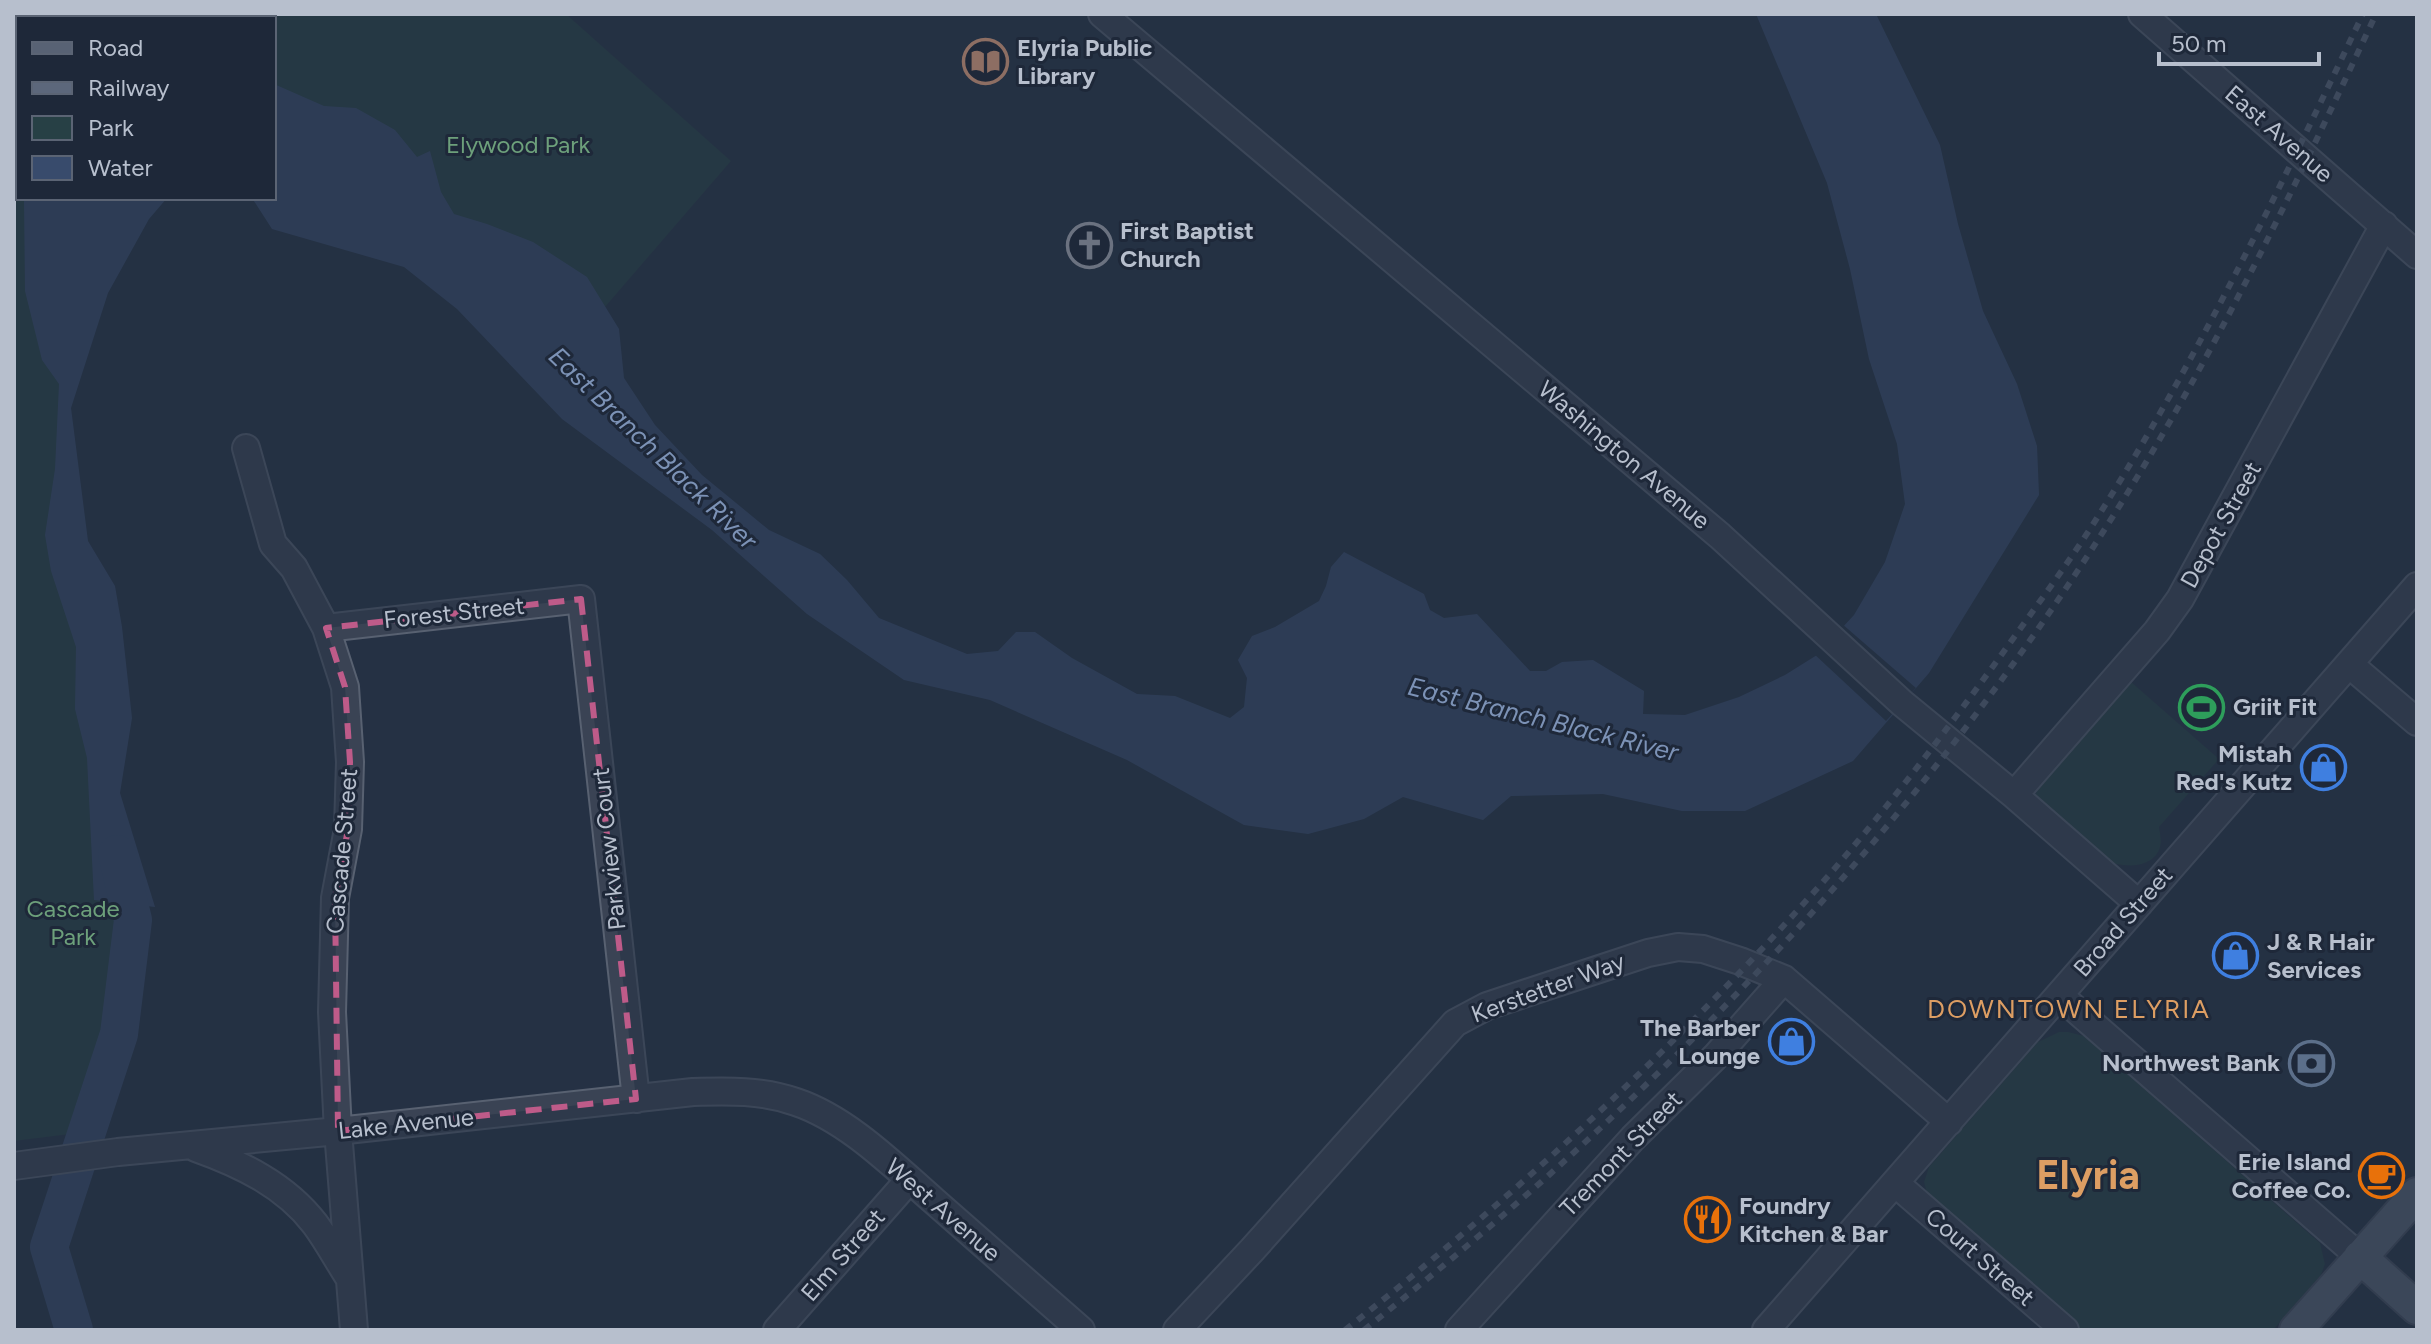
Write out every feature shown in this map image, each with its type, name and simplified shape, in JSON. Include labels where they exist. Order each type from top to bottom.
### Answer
[{"type":"main road","points":[[2296,1330],[2417,1194]]},
{"type":"main road","points":[[2360,1257],[2417,1308]]},
{"type":"street","name":"Washington Avenue","points":[[1102,14],[1749,562],[1902,703],[2139,904]]},
{"type":"street","name":"East Avenue","points":[[2142,14],[2415,249]]},
{"type":"street","name":"Depot Street","points":[[2014,795],[2157,631],[2180,599],[2384,225]]},
{"type":"street","name":"Cascade Street","points":[[246,448],[273,544],[294,568],[326,628],[345,687],[350,762],[348,829],[335,898],[332,1012],[354,1330]]},
{"type":"street","name":"Broad Street","points":[[1766,1330],[2417,586]]},
{"type":"street","name":"Forest Street","points":[[326,628],[581,599]]},
{"type":"street","name":"Parkview Court","points":[[581,599],[636,1099]]},
{"type":"street","points":[[2349,664],[2417,722]]},
{"type":"street","name":"Kerstetter Way","points":[[1177,1330],[1455,1023],[1487,1006],[1648,953],[1678,947],[1703,949],[1784,979],[1949,1122]]},
{"type":"street","name":"Tremont Street","points":[[1459,1330],[1633,1138],[1716,1056],[1784,979]]},
{"type":"street","points":[[2059,995],[2360,1257]]},
{"type":"street","name":"Lake Avenue","points":[[14,1166],[118,1152],[693,1092],[745,1091],[798,1102]]},
{"type":"street","name":"West Avenue","points":[[798,1102],[836,1120],[1081,1330]]},
{"type":"street","points":[[189,1145],[240,1164],[288,1197],[314,1222],[350,1279]]},
{"type":"street","name":"Elm Street","points":[[777,1330],[909,1180]]},
{"type":"street","name":"Court Street","points":[[1895,1183],[2065,1330]]},
{"type":"highlighted area","points":[[581,599],[636,1099],[338,1131],[335,898],[348,829],[350,762],[345,687],[326,628]]},
{"type":"green space","points":[[14,14],[566,14],[731,161],[561,358],[276,143],[276,16],[16,16],[16,200],[91,200],[66,284],[68,535],[114,839],[133,920],[119,1034],[87,1132],[14,1141]]},
{"type":"green space","points":[[2130,681],[2219,759],[2159,827],[2161,842],[2157,854],[2145,863],[2121,865],[2107,861],[2035,796],[2041,781]]},
{"type":"green space","points":[[2059,1032],[2084,1036],[2320,1243],[2325,1264],[2321,1275],[2273,1330],[2077,1330],[1929,1201],[1924,1182],[1929,1167],[2038,1042]]},
{"type":"water","name":"East Branch Black River","points":[[1756,14],[1876,14],[1940,145],[1983,311],[2017,384],[2037,446],[2039,495],[1929,673],[1853,761],[1745,811],[1682,811],[1603,794],[1511,796],[1483,820],[1403,797],[1364,819],[1308,834],[1244,825],[1127,760],[990,700],[904,680],[807,614],[712,530],[562,419],[457,309],[404,267],[272,229],[253,200],[276,200],[276,85],[324,106],[356,108],[395,130],[417,157],[430,151],[441,192],[454,214],[533,242],[587,277],[619,329],[624,378],[655,425],[702,475],[769,530],[820,554],[879,618],[967,654],[998,651],[1016,632],[1035,632],[1072,658],[1137,694],[1175,696],[1230,718],[1244,707],[1247,678],[1238,660],[1252,636],[1275,627],[1319,601],[1331,567],[1344,552],[1424,594],[1430,610],[1444,618],[1477,614],[1530,671],[1546,671],[1562,662],[1593,660],[1644,691],[1643,714],[1685,715],[1739,697],[1785,675],[1817,655],[1854,615],[1885,562],[1905,504],[1897,444],[1869,359],[1850,269],[1827,183]]},
{"type":"water","points":[[24,200],[165,200],[149,219],[108,293],[71,408],[88,541],[115,586],[122,627],[132,718],[120,793],[155,907],[94,900],[87,758],[75,709],[76,647],[51,571],[45,535],[55,469],[59,384],[42,360],[25,291]]},
{"type":"pier","points":[[1841,623],[1916,688],[1886,721],[1813,653]]},
{"type":"waterway","points":[[74,1330],[49,1247],[119,1034],[133,920],[117,854]]},
{"type":"railway","points":[[1345,1330],[1530,1176],[1647,1066],[1814,892],[1911,775],[2058,576],[2128,467],[2234,276],[2363,14]]},
{"type":"railway","points":[[1364,1330],[1539,1184],[1672,1059],[1819,905],[1955,741],[2019,656],[2136,479],[2262,250],[2376,14]]},
{"type":"place","name":"Elyria Public Library","points":[[986,62]]},
{"type":"place","name":"First Baptist Church","points":[[1089,245]]},
{"type":"place","name":"Griit Fit","points":[[2202,707]]},
{"type":"place","name":"Mistah Red's Kutz","points":[[2323,768]]},
{"type":"place","name":"J & R Hair Services","points":[[2236,956]]},
{"type":"place","name":"The Barber Lounge","points":[[1791,1042]]},
{"type":"place","name":"Northwest Bank","points":[[2311,1063]]},
{"type":"place","name":"Erie Island Coffee Co.","points":[[2382,1176]]},
{"type":"place","name":"Foundry Kitchen & Bar","points":[[1708,1220]]},
{"type":"district","name":"DOWNTOWN ELYRIA","points":[[2069,1009]]},
{"type":"district","name":"Elyria","points":[[2088,1175]]},
{"type":"park label","name":"Elywood Park","points":[[518,145]]},
{"type":"park label","name":"Cascade Park","points":[[73,923]]}]
